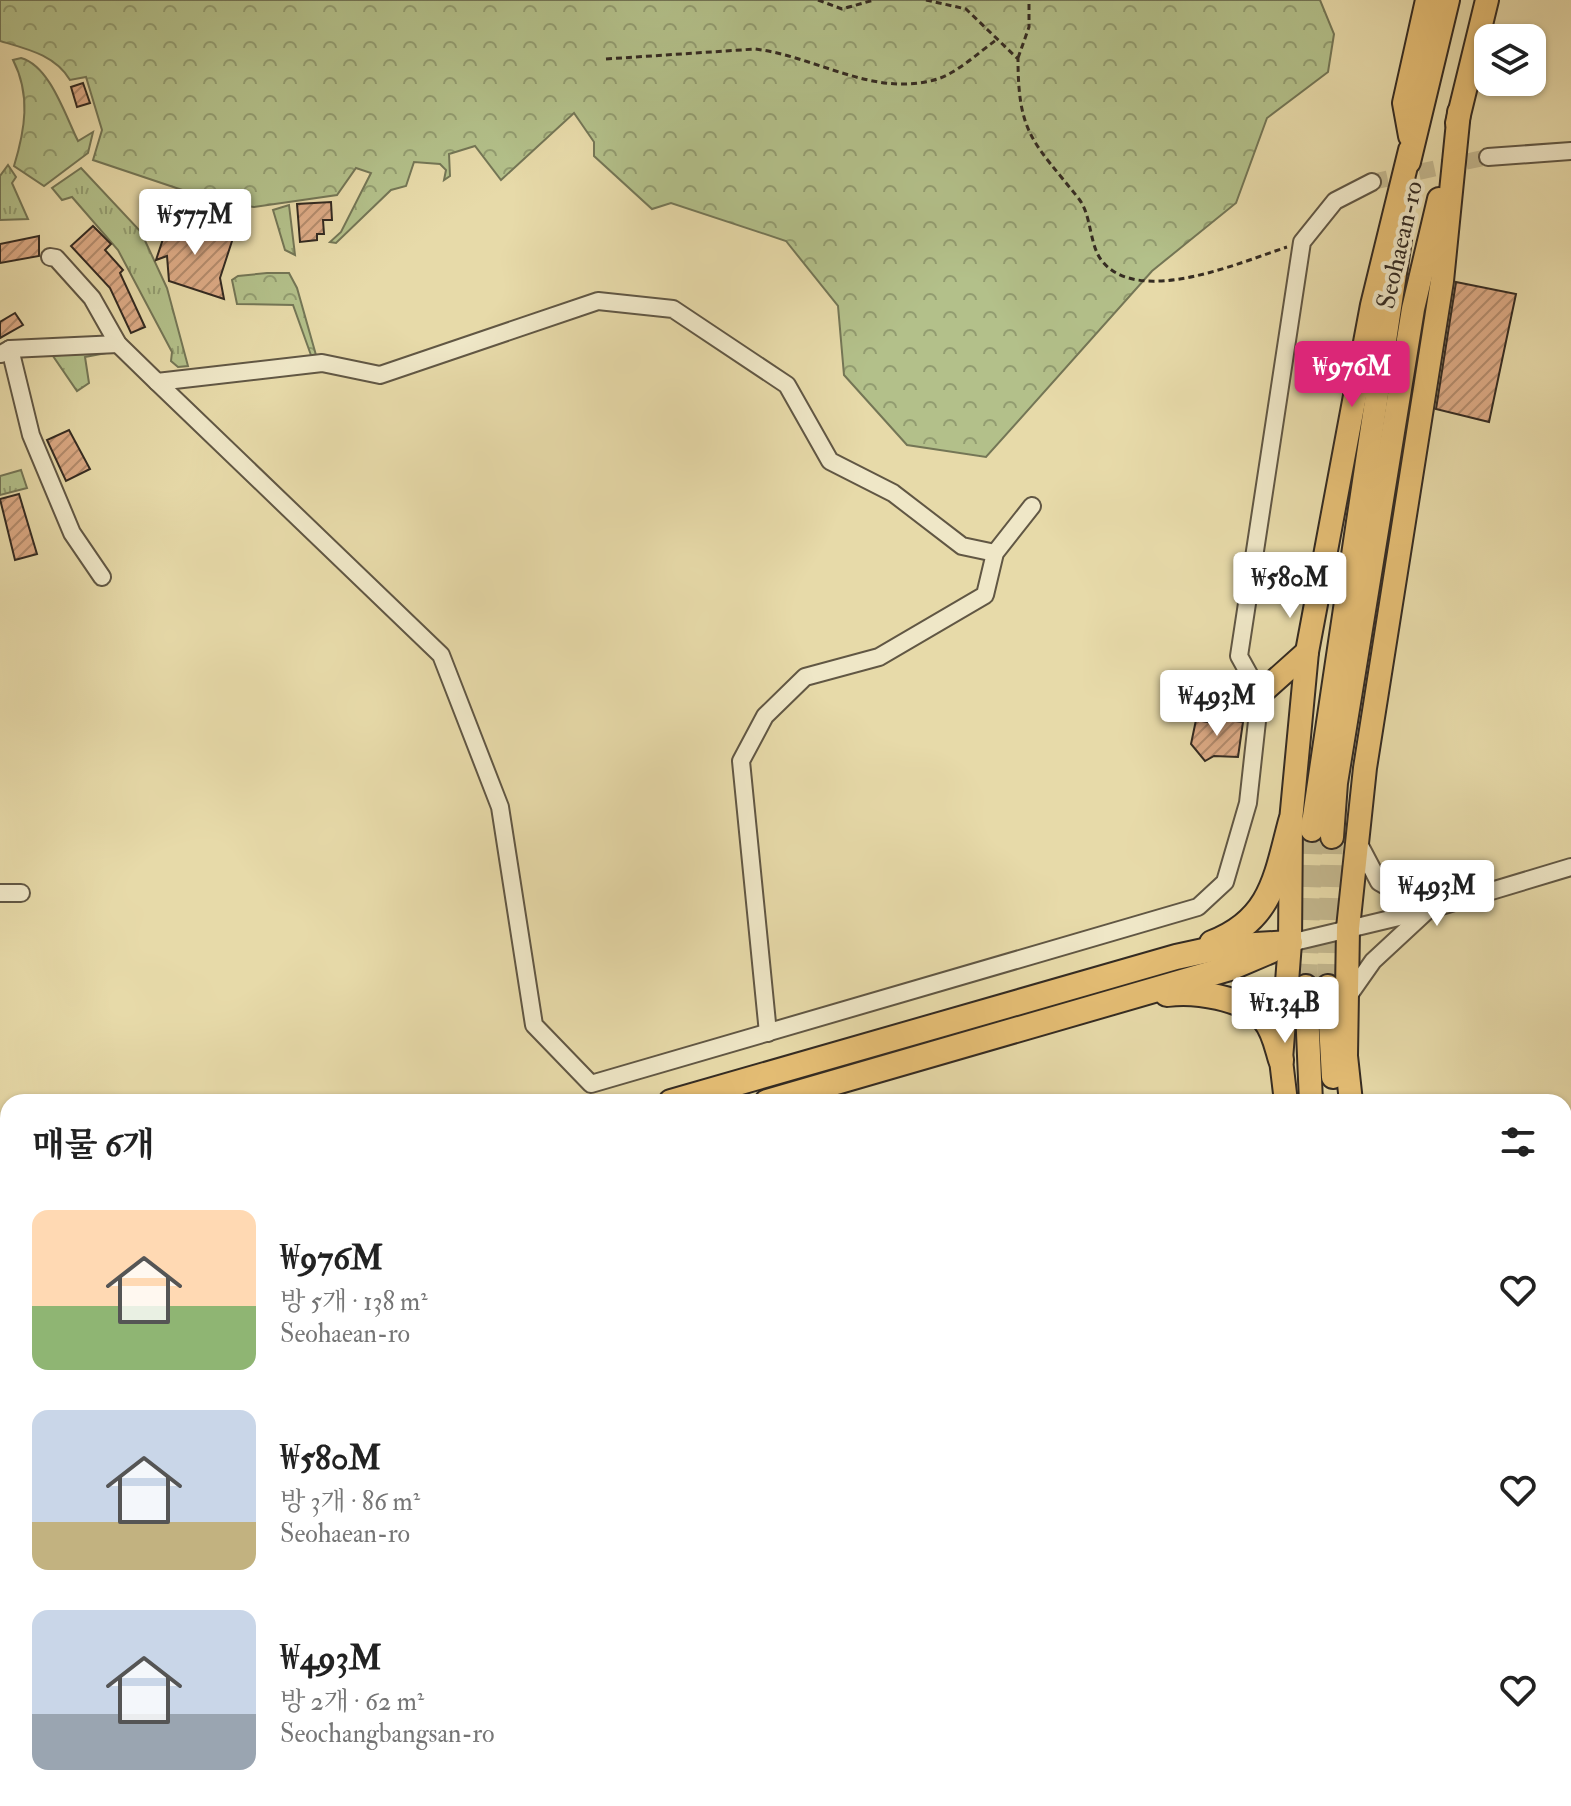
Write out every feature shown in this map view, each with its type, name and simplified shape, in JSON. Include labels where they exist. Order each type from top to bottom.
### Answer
[{"type":"highway","points":[[1176,957],[1237,933],[1256,917],[1311,829]]},
{"type":"highway","points":[[699,1094],[1176,957],[1222,947],[1290,943]]},
{"type":"highway","points":[[794,1094],[1230,968],[1290,943]]},
{"type":"highway","points":[[1090,1006],[1187,991],[1244,1005],[1264,1020],[1281,1060]]},
{"type":"main road","points":[[1285,1094],[1281,1060],[1290,943],[1311,829],[1307,652],[1372,305],[1411,147],[1404,103],[1427,0]]},
{"type":"main road","name":"Seohaean-ro","points":[[1311,829],[1393,304],[1411,147],[1448,0]]},
{"type":"main road","name":"Seohaean-ro","points":[[1311,829],[1336,783],[1413,309],[1487,0]]},
{"type":"main road","points":[[1312,1094],[1327,990],[1348,928],[1365,768],[1442,281],[1459,112]]},
{"type":"main road","points":[[1260,694],[1307,652]]},
{"type":"main road","points":[[1327,990],[1335,1094]]},
{"type":"main road","points":[[1327,990],[1346,1056],[1350,1094]]},
{"type":"street","points":[[1488,157],[1571,151]]},
{"type":"street","points":[[50,257],[56,258],[92,298],[118,344],[441,655],[500,807],[534,1025],[591,1084],[1198,907],[1225,882],[1248,803],[1260,694],[1239,656],[1302,242],[1335,201],[1372,182]]},
{"type":"street","points":[[157,382],[322,363],[380,375],[598,301],[673,309],[787,385],[830,461],[893,493],[962,546],[995,553]]},
{"type":"street","points":[[102,577],[72,533],[31,435],[5,352],[118,344]]},
{"type":"street","points":[[768,1033],[741,761],[765,716],[805,677],[879,657],[985,595],[995,553],[1032,506]]},
{"type":"street","points":[[1357,840],[1379,882],[1428,910]]},
{"type":"street","points":[[1290,943],[1428,910],[1571,867]]},
{"type":"street","points":[[0,893],[21,893]]},
{"type":"street","points":[[1327,990],[1373,961],[1428,910]]},
{"type":"path","points":[[818,0],[842,9],[874,0]]},
{"type":"path","points":[[926,0],[966,9],[1018,59]]},
{"type":"path","points":[[1029,0],[1029,27],[1018,59],[1018,100],[1023,125],[1083,204],[1101,260],[1128,280],[1166,281],[1302,242]]},
{"type":"path","points":[[606,59],[755,49],[780,52],[871,82],[906,83],[936,80],[996,40]]},
{"type":"green space","points":[[0,0],[1320,0],[1334,34],[1328,72],[1267,118],[1236,203],[1152,271],[986,457],[907,445],[844,375],[838,306],[786,241],[671,203],[652,209],[594,156],[594,142],[574,113],[501,180],[475,146],[449,154],[450,176],[444,180],[446,170],[440,164],[414,162],[406,186],[391,190],[336,243],[330,242],[341,232],[371,173],[356,168],[337,195],[254,207],[218,202],[93,160],[102,130],[86,77],[70,80],[57,64],[30,50],[0,41]]},
{"type":"green space","points":[[21,58],[31,63],[48,81],[78,141],[93,132],[88,153],[44,186],[14,166],[21,139],[24,99],[13,60]]},
{"type":"green space","points":[[8,165],[16,177],[12,183],[28,219],[0,220],[0,176]]},
{"type":"green space","points":[[81,168],[141,232],[167,288],[188,366],[178,367],[171,361],[172,352],[118,250],[72,197],[62,200],[52,188]]},
{"type":"green space","points":[[289,205],[295,255],[285,250],[273,210]]},
{"type":"green space","points":[[289,273],[297,288],[316,355],[312,358],[293,305],[237,304],[232,280],[238,276]]},
{"type":"green space","points":[[104,350],[106,353],[85,357],[89,383],[77,391],[53,356]]},
{"type":"green space","points":[[21,470],[27,488],[0,495],[0,476]]},
{"type":"building","points":[[83,83],[90,103],[77,107],[71,87]]},
{"type":"building","points":[[331,202],[332,220],[323,220],[324,234],[317,234],[317,240],[300,242],[297,204]]},
{"type":"building","points":[[170,218],[233,238],[220,278],[224,299],[169,281],[167,256],[156,260]]},
{"type":"building","points":[[93,226],[111,244],[105,250],[123,270],[120,273],[145,327],[131,333],[110,288],[71,246]]},
{"type":"building","points":[[39,236],[39,256],[0,263],[0,244]]},
{"type":"building","points":[[1456,282],[1516,294],[1489,422],[1436,409]]},
{"type":"building","points":[[15,313],[23,325],[0,338],[0,322]]},
{"type":"building","points":[[69,430],[90,469],[66,481],[47,440]]},
{"type":"building","points":[[19,494],[37,554],[15,560],[0,499]]},
{"type":"building","points":[[1209,718],[1243,722],[1238,757],[1214,756],[1205,761],[1191,744],[1196,720],[1208,722]]},
{"type":"tunnel","points":[[1372,182],[1488,157]]},
{"type":"tunnel","points":[[1306,986],[1312,830]]},
{"type":"tunnel","points":[[1328,986],[1332,837]]}]
